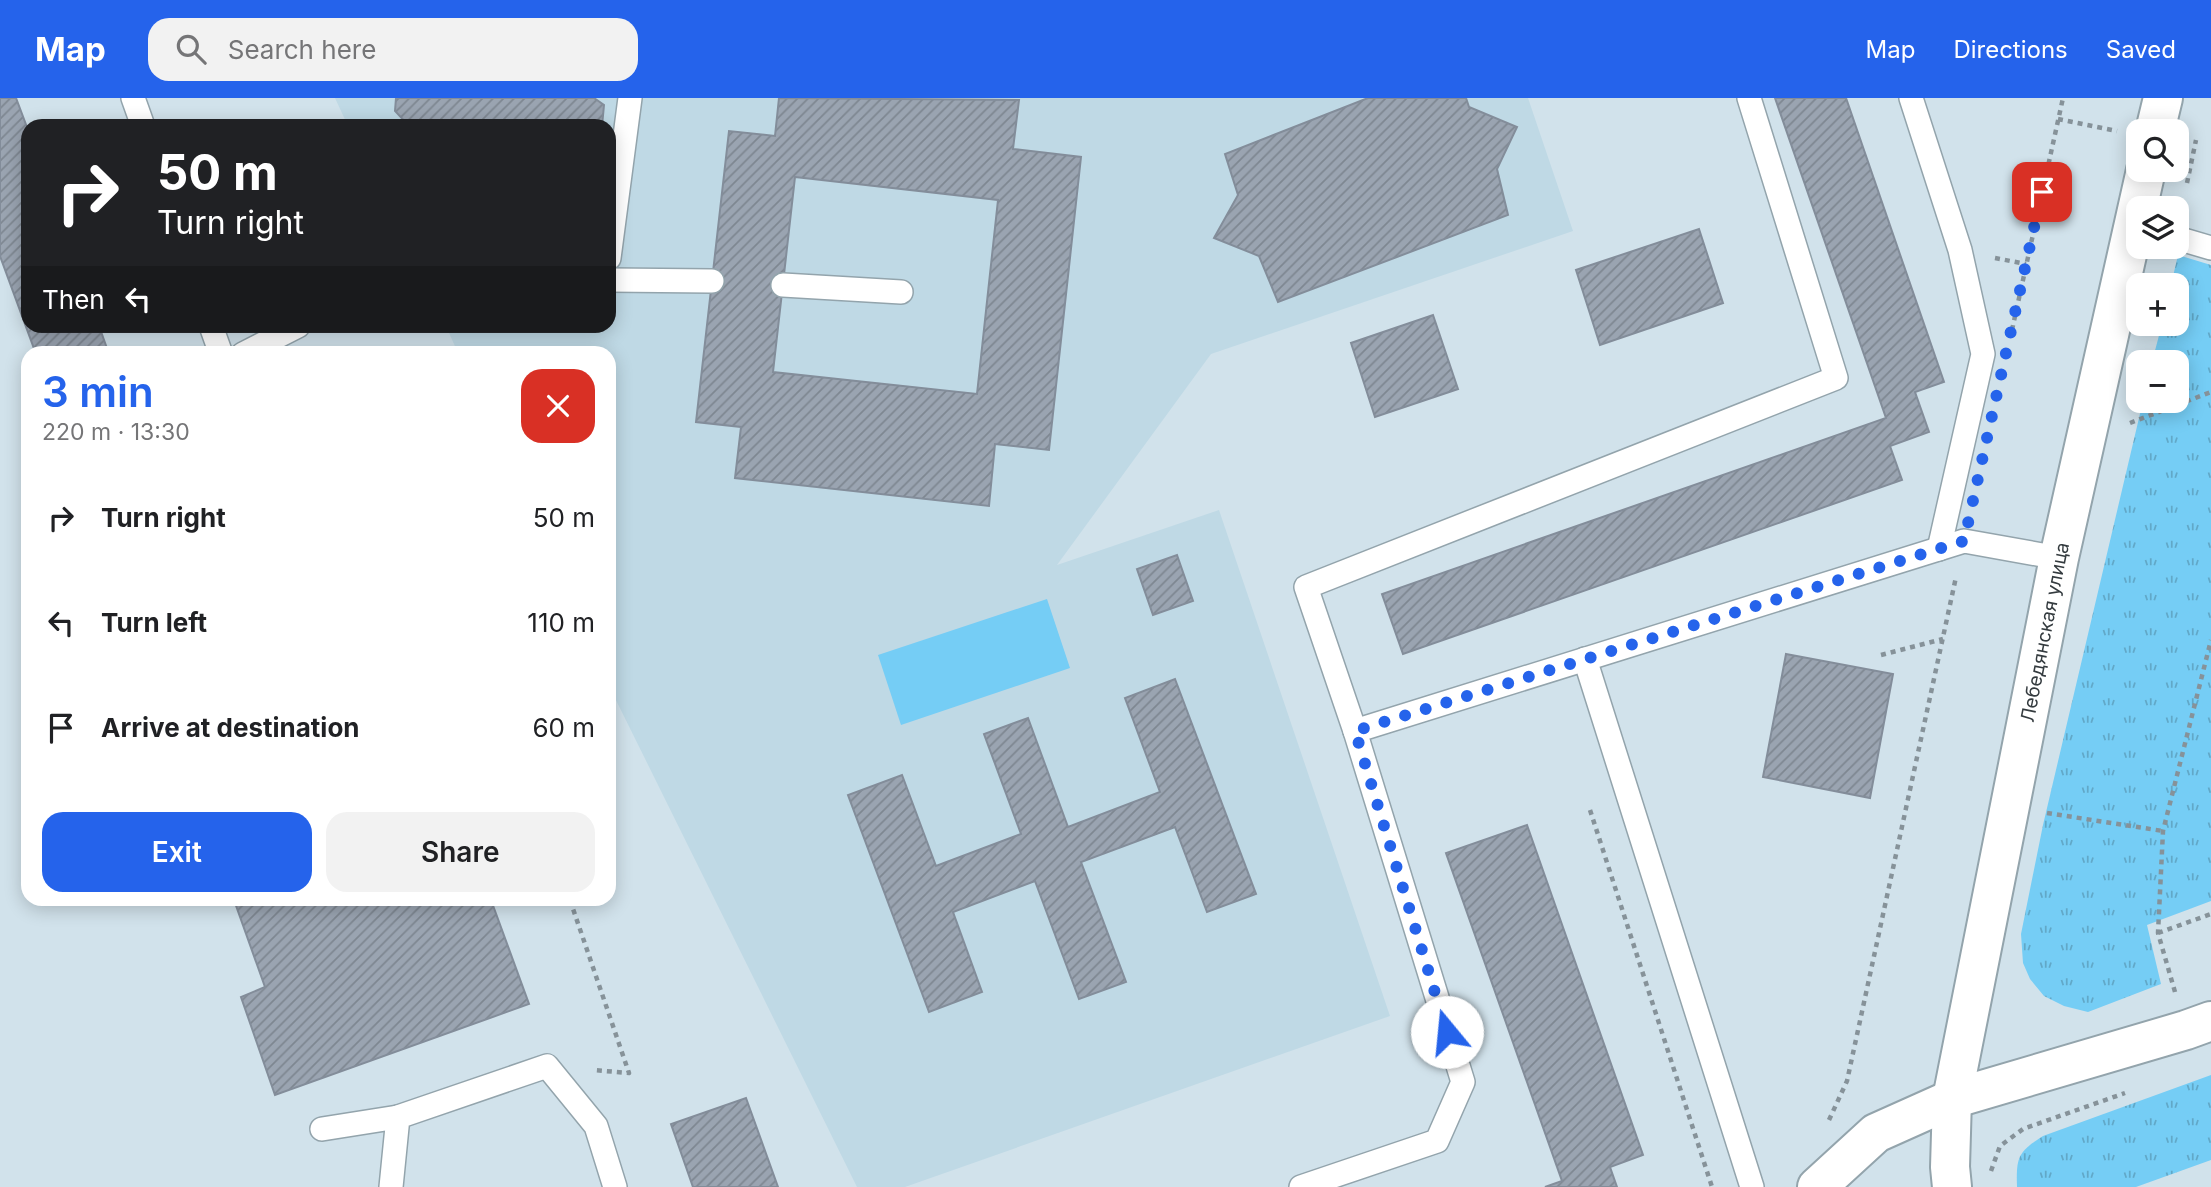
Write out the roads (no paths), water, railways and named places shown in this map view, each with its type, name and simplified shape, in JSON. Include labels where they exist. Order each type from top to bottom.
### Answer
[{"type":"street","name":"Лебедянская улица","points":[[1952,1187],[1952,1099],[2059,558],[2129,259]]},
{"type":"street","points":[[1817,1187],[1876,1133],[1952,1099],[2211,1021]]},
{"type":"lane","points":[[133,98],[140,119]]},
{"type":"lane","points":[[616,205],[630,98]]},
{"type":"lane","points":[[1301,1187],[1437,1141],[1462,1083],[1355,731],[1306,587],[1836,378],[1749,98]]},
{"type":"lane","points":[[1911,98],[1960,250],[1983,354],[1939,549]]},
{"type":"lane","points":[[2189,242],[2211,248]]},
{"type":"lane","points":[[616,280],[712,281]]},
{"type":"lane","points":[[783,285],[901,292]]},
{"type":"lane","points":[[259,346],[284,333]]},
{"type":"lane","points":[[1355,731],[1964,541],[2059,558]]},
{"type":"lane","points":[[1585,659],[1752,1187]]},
{"type":"lane","points":[[322,1129],[398,1116],[547,1066],[596,1126],[615,1187]]},
{"type":"lane","points":[[391,1187],[398,1116]]}]
